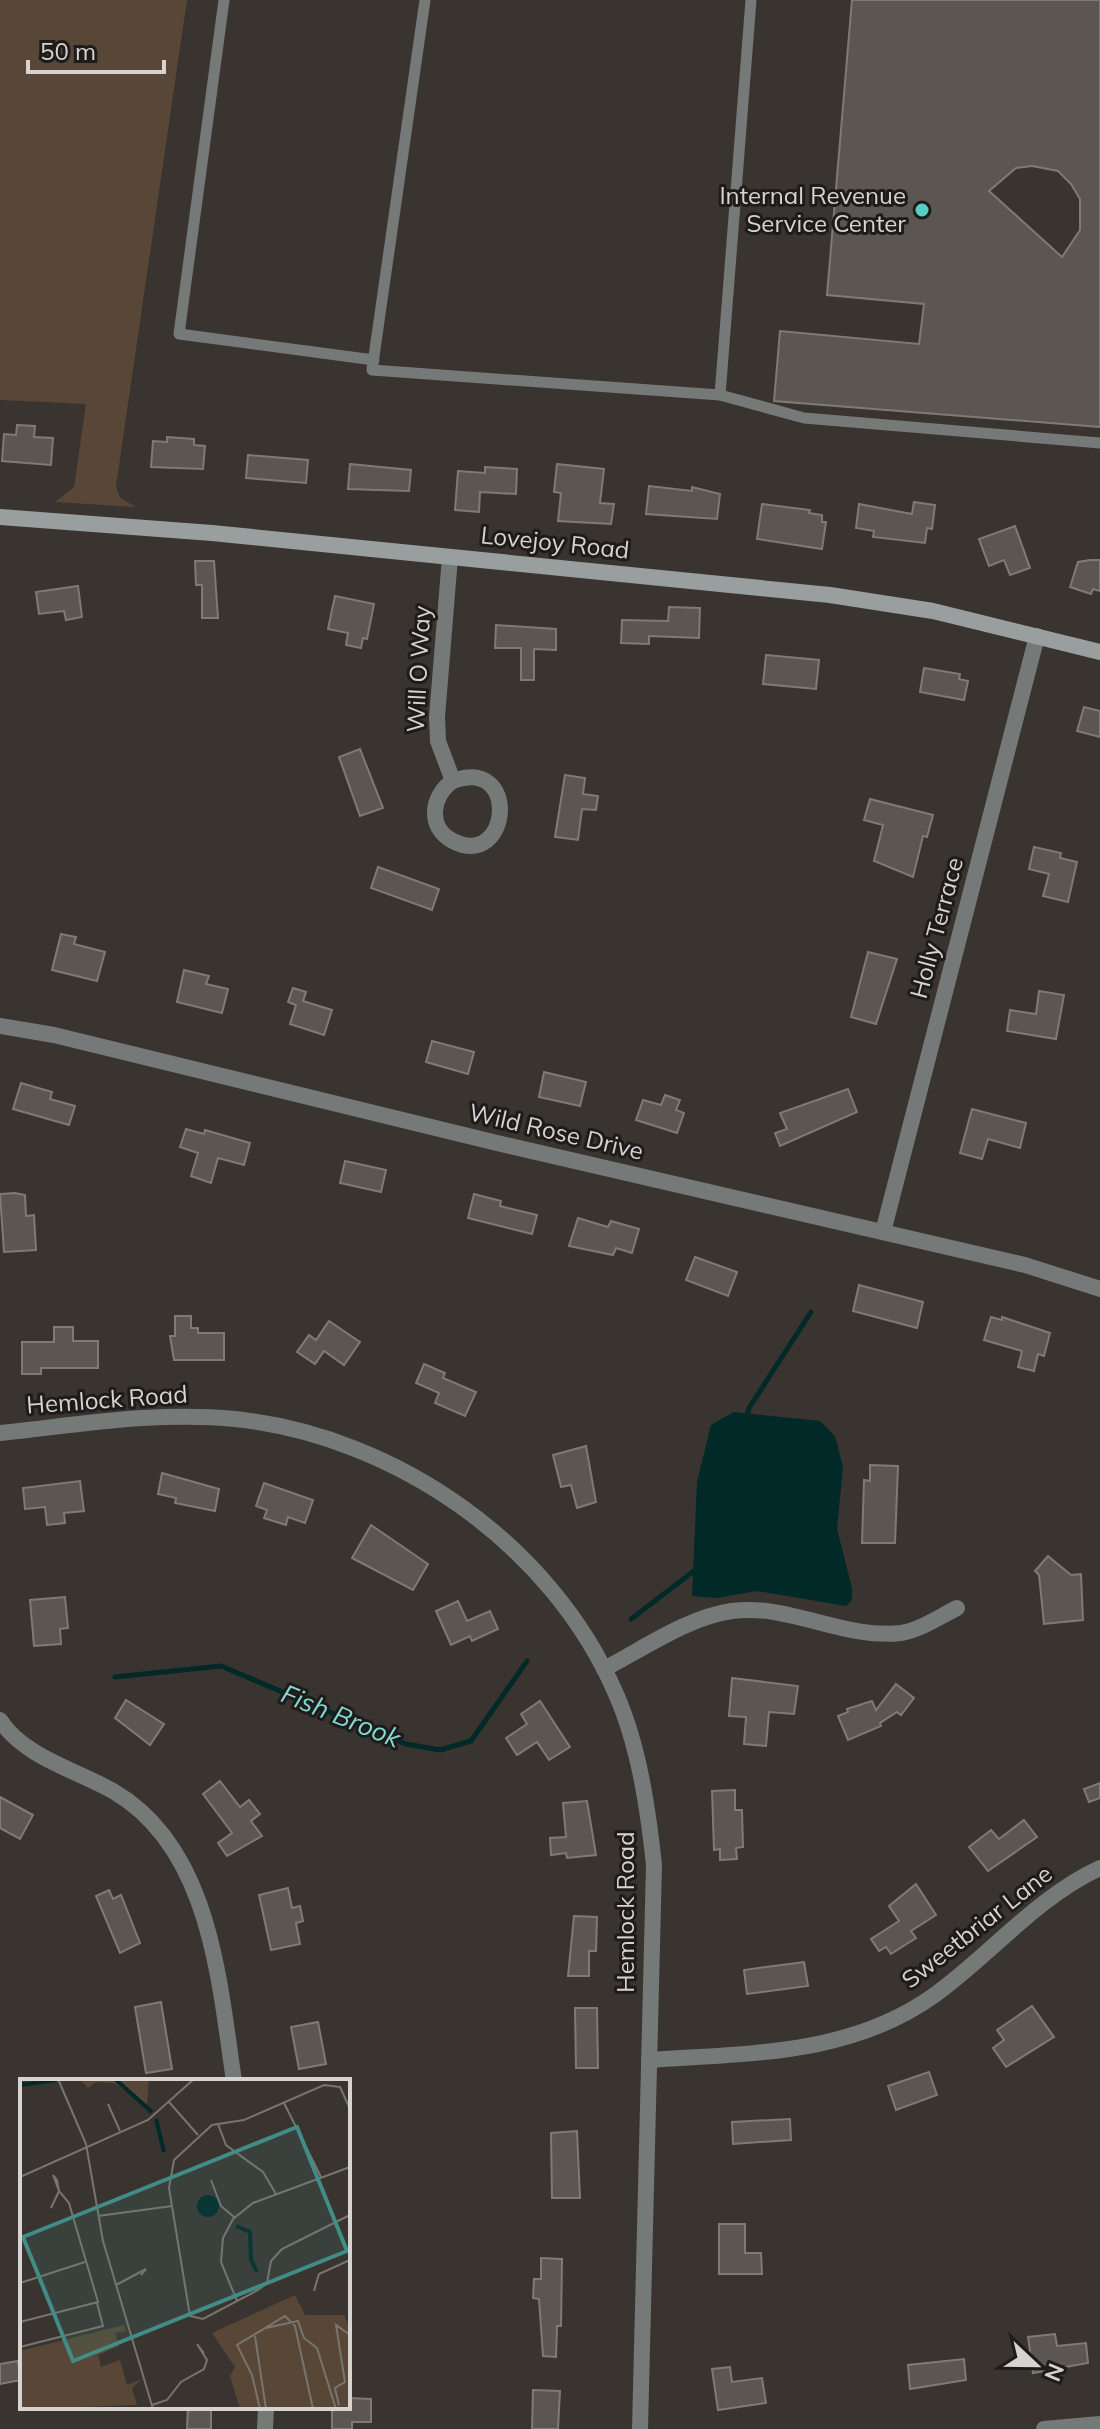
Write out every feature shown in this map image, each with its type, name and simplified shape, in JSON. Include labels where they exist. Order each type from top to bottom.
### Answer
[{"type":"main road","name":"Lovejoy Road","points":[[0,517],[212,533],[830,595],[933,611],[1100,652]]},
{"type":"street","name":"Will O Way","points":[[450,557],[437,717],[438,741],[453,781]]},
{"type":"street","name":"Holly Terrace","points":[[883,1232],[1037,636]]},
{"type":"street","points":[[467,778],[481,780],[493,789],[500,802],[499,823],[491,836],[479,843],[465,845],[451,841],[437,824],[435,803],[442,790],[453,781],[467,778]]},
{"type":"street","name":"Wild Rose Drive","points":[[0,1026],[54,1035],[1025,1265],[1100,1289]]},
{"type":"street","name":"Hemlock Road","points":[[0,1433],[171,1415],[237,1419],[300,1431],[374,1456],[429,1485],[483,1522],[547,1584],[572,1616],[617,1697],[631,1744],[654,1865],[640,2429]]},
{"type":"street","points":[[604,1669],[706,1617],[732,1611],[762,1610],[880,1633],[901,1633],[957,1608]]},
{"type":"street","points":[[0,1720],[24,1744],[133,1805],[154,1823],[182,1865],[212,1940],[234,2079]]},
{"type":"street","name":"Sweetbriar Lane","points":[[649,2060],[790,2051],[827,2045],[863,2032],[934,1996],[1049,1899],[1100,1868]]},
{"type":"street","points":[[265,2429],[266,2409]]},
{"type":"street","points":[[1044,2429],[1100,2424]]},
{"type":"lane","points":[[224,0],[179,334],[374,360]]},
{"type":"lane","points":[[425,0],[372,370],[720,395],[804,418],[1100,443]]},
{"type":"lane","points":[[720,395],[751,0]]},
{"type":"shaded area","points":[[0,0],[187,0],[116,486],[120,498],[136,507],[55,502],[74,487],[86,404],[0,400]]},
{"type":"water","points":[[734,1412],[820,1421],[835,1436],[843,1467],[837,1529],[852,1588],[852,1600],[846,1606],[757,1591],[716,1598],[692,1596],[697,1482],[711,1425]]},
{"type":"building","name":"Internal Revenue Service Center","points":[[852,0],[1100,0],[1100,427],[774,401],[780,331],[919,344],[924,304],[827,295]],"holes":[[[1032,166],[1058,171],[1080,199],[1080,230],[1062,257],[989,191],[1016,168]]]},
{"type":"building","points":[[17,425],[35,426],[34,437],[53,438],[51,465],[2,461],[4,434],[16,435]]},
{"type":"building","points":[[167,437],[194,439],[194,445],[205,446],[203,469],[151,467],[153,441],[167,442]]},
{"type":"building","points":[[248,455],[308,460],[306,483],[246,478]]},
{"type":"building","points":[[350,464],[411,470],[409,491],[348,489]]},
{"type":"building","points":[[557,464],[604,469],[600,503],[614,504],[611,524],[558,521],[561,493],[554,492]]},
{"type":"building","points":[[485,467],[517,469],[516,494],[480,492],[479,512],[455,510],[458,471],[485,473]]},
{"type":"building","points":[[649,486],[692,491],[692,487],[720,494],[717,519],[646,514]]},
{"type":"building","points":[[914,502],[935,505],[932,529],[927,528],[925,543],[873,537],[874,531],[856,528],[859,504],[912,514]]},
{"type":"building","points":[[762,504],[810,510],[809,513],[822,515],[822,522],[826,522],[822,549],[757,539]]},
{"type":"building","points":[[1015,526],[1030,568],[1010,575],[1004,560],[989,566],[979,539]]},
{"type":"building","points":[[1100,560],[1100,591],[1093,589],[1091,594],[1070,587],[1078,562]]},
{"type":"building","points":[[195,561],[214,561],[218,618],[202,618],[202,585],[196,585]]},
{"type":"building","points":[[78,586],[82,617],[66,620],[64,611],[39,614],[36,592]]},
{"type":"building","points":[[335,596],[374,604],[367,639],[363,638],[361,648],[346,645],[348,633],[328,629]]},
{"type":"building","points":[[669,607],[700,608],[699,638],[649,636],[649,644],[621,643],[622,620],[668,621]]},
{"type":"building","points":[[496,625],[556,629],[556,650],[534,649],[534,680],[521,680],[521,648],[495,648]]},
{"type":"building","points":[[766,655],[819,660],[816,689],[763,684]]},
{"type":"building","points":[[924,668],[960,674],[959,679],[968,681],[964,700],[920,692]]},
{"type":"building","points":[[1084,707],[1100,711],[1100,737],[1077,731]]},
{"type":"building","points":[[360,749],[383,808],[360,816],[339,757]]},
{"type":"building","points":[[565,775],[585,778],[583,794],[598,796],[596,810],[582,809],[578,840],[555,837]]},
{"type":"building","points":[[870,799],[933,815],[927,837],[923,836],[913,877],[874,861],[883,825],[864,820]]},
{"type":"building","points":[[1034,847],[1061,853],[1060,858],[1077,862],[1068,902],[1043,896],[1049,874],[1029,869]]},
{"type":"building","points":[[378,867],[439,889],[432,910],[371,888]]},
{"type":"building","points":[[61,934],[76,937],[74,944],[105,952],[97,981],[52,970]]},
{"type":"building","points":[[868,952],[897,959],[876,1024],[851,1017]]},
{"type":"building","points":[[184,970],[209,976],[206,984],[228,989],[222,1013],[177,1002]]},
{"type":"building","points":[[293,988],[306,992],[303,1001],[332,1010],[324,1035],[290,1024],[296,1005],[288,1002]]},
{"type":"building","points":[[1039,991],[1064,995],[1056,1039],[1007,1031],[1010,1010],[1036,1014]]},
{"type":"building","points":[[432,1041],[474,1052],[468,1074],[426,1062]]},
{"type":"building","points":[[544,1072],[586,1082],[580,1106],[539,1097]]},
{"type":"building","points":[[21,1083],[52,1092],[50,1099],[75,1106],[69,1125],[13,1109]]},
{"type":"building","points":[[848,1089],[857,1112],[780,1146],[775,1133],[787,1129],[780,1113]]},
{"type":"building","points":[[665,1095],[680,1100],[676,1110],[684,1113],[677,1133],[636,1120],[643,1100],[661,1105]]},
{"type":"building","points":[[972,1109],[1026,1123],[1020,1148],[988,1139],[982,1159],[960,1153]]},
{"type":"building","points":[[186,1129],[204,1134],[205,1130],[250,1143],[244,1165],[218,1158],[211,1183],[191,1176],[198,1153],[180,1147]]},
{"type":"building","points":[[345,1161],[386,1170],[381,1192],[340,1183]]},
{"type":"building","points":[[0,1194],[25,1195],[26,1216],[34,1215],[36,1250],[4,1252]]},
{"type":"building","points":[[474,1194],[501,1201],[500,1206],[537,1215],[532,1234],[468,1218]]},
{"type":"building","points":[[578,1218],[608,1227],[611,1221],[639,1229],[632,1253],[616,1248],[613,1255],[569,1246]]},
{"type":"building","points":[[695,1257],[737,1272],[728,1296],[686,1280]]},
{"type":"building","points":[[859,1285],[923,1302],[917,1328],[853,1311]]},
{"type":"building","points":[[175,1316],[191,1316],[191,1328],[198,1328],[198,1333],[224,1333],[224,1360],[174,1360],[170,1336],[175,1336]]},
{"type":"building","points":[[991,1317],[1002,1320],[1002,1317],[1050,1333],[1044,1356],[1038,1354],[1034,1371],[1018,1367],[1022,1351],[984,1340]]},
{"type":"building","points":[[329,1321],[360,1342],[344,1365],[324,1351],[315,1364],[297,1352],[309,1335],[316,1340]]},
{"type":"building","points":[[54,1327],[73,1327],[73,1341],[98,1341],[98,1368],[41,1368],[41,1374],[22,1374],[22,1342],[54,1342]]},
{"type":"building","points":[[424,1364],[445,1373],[443,1378],[476,1392],[465,1416],[435,1403],[439,1393],[416,1383]]},
{"type":"building","points":[[586,1446],[596,1502],[577,1508],[571,1485],[561,1487],[553,1455]]},
{"type":"building","points":[[870,1465],[898,1466],[895,1543],[862,1543],[864,1480],[870,1481]]},
{"type":"building","points":[[162,1473],[219,1489],[215,1511],[175,1503],[176,1498],[158,1494]]},
{"type":"building","points":[[80,1481],[84,1511],[64,1513],[65,1523],[47,1525],[45,1507],[25,1509],[23,1488]]},
{"type":"building","points":[[264,1483],[313,1500],[305,1523],[288,1517],[286,1525],[264,1518],[267,1510],[256,1506]]},
{"type":"building","points":[[371,1525],[428,1564],[413,1590],[352,1558]]},
{"type":"building","points":[[1048,1556],[1071,1575],[1081,1574],[1083,1620],[1044,1624],[1039,1575],[1035,1571]]},
{"type":"building","points":[[65,1597],[68,1628],[60,1629],[61,1644],[34,1646],[30,1600]]},
{"type":"building","points":[[458,1601],[467,1621],[490,1611],[498,1629],[472,1641],[470,1636],[451,1645],[436,1611]]},
{"type":"building","points":[[732,1678],[798,1686],[794,1714],[769,1712],[766,1746],[744,1744],[746,1717],[729,1716]]},
{"type":"building","points":[[896,1684],[914,1698],[901,1715],[897,1712],[880,1723],[881,1726],[848,1740],[838,1716],[848,1712],[847,1709],[872,1701],[876,1710]]},
{"type":"building","points":[[126,1700],[164,1724],[150,1745],[115,1718]]},
{"type":"building","points":[[540,1701],[570,1747],[549,1760],[537,1742],[517,1755],[506,1738],[527,1724],[521,1714]]},
{"type":"building","points":[[220,1781],[240,1807],[249,1800],[260,1814],[251,1821],[262,1836],[227,1856],[218,1843],[232,1833],[203,1794]]},
{"type":"building","points":[[1100,1783],[1100,1798],[1089,1802],[1084,1789]]},
{"type":"building","points":[[735,1790],[735,1810],[742,1810],[743,1847],[736,1848],[737,1859],[720,1860],[720,1849],[714,1850],[712,1791]]},
{"type":"building","points":[[0,1797],[33,1815],[20,1839],[0,1828]]},
{"type":"building","points":[[587,1801],[596,1855],[567,1858],[566,1853],[551,1855],[550,1838],[566,1837],[563,1803]]},
{"type":"building","points":[[1024,1820],[1037,1837],[988,1871],[969,1847],[991,1830],[999,1839]]},
{"type":"building","points":[[916,1884],[936,1915],[911,1931],[916,1938],[891,1954],[886,1947],[879,1951],[871,1939],[899,1921],[889,1906]]},
{"type":"building","points":[[288,1888],[292,1908],[300,1906],[303,1921],[296,1923],[300,1944],[271,1950],[259,1895]]},
{"type":"building","points":[[109,1890],[113,1899],[121,1895],[140,1943],[120,1953],[96,1896]]},
{"type":"building","points":[[574,1916],[597,1917],[596,1951],[589,1951],[589,1976],[568,1976]]},
{"type":"building","points":[[804,1962],[808,1986],[747,1994],[744,1970]]},
{"type":"building","points":[[161,2002],[172,2069],[146,2073],[135,2007]]},
{"type":"building","points":[[1032,2006],[1054,2037],[1006,2067],[993,2048],[1004,2040],[997,2030]]},
{"type":"building","points":[[575,2008],[597,2008],[598,2068],[576,2068]]},
{"type":"building","points":[[318,2022],[326,2064],[299,2069],[291,2027]]},
{"type":"building","points":[[929,2072],[937,2095],[896,2110],[888,2086]]},
{"type":"building","points":[[790,2119],[791,2140],[733,2144],[732,2122]]},
{"type":"building","points":[[577,2131],[580,2198],[552,2198],[551,2133]]},
{"type":"building","points":[[719,2224],[745,2224],[745,2253],[761,2253],[762,2274],[719,2274]]},
{"type":"building","points":[[541,2258],[562,2259],[561,2326],[557,2326],[556,2357],[543,2356],[539,2299],[533,2298],[534,2279],[541,2279]]},
{"type":"building","points":[[1055,2334],[1057,2346],[1086,2343],[1088,2363],[1033,2373],[1028,2337]]},
{"type":"building","points":[[964,2359],[966,2380],[910,2389],[908,2365]]},
{"type":"building","points":[[18,2361],[20,2380],[0,2384],[0,2364]]},
{"type":"building","points":[[730,2367],[732,2382],[762,2378],[766,2403],[718,2410],[712,2369]]},
{"type":"building","points":[[533,2390],[560,2391],[558,2429],[532,2429]]},
{"type":"building","points":[[350,2398],[371,2399],[371,2422],[352,2422],[352,2429],[332,2429],[332,2409],[350,2409]]},
{"type":"building","points":[[188,2409],[211,2409],[211,2429],[187,2429]]},
{"type":"waterway","name":"Fish Brook","points":[[747,1417],[749,1408],[811,1312]]},
{"type":"waterway","name":"Fish Brook","points":[[631,1619],[694,1571]]},
{"type":"waterway","name":"Fish Brook","points":[[115,1677],[221,1666],[406,1744],[440,1750],[471,1741],[527,1661]]},
{"type":"place","name":"Internal Revenue Service Center","points":[[922,210]]}]
